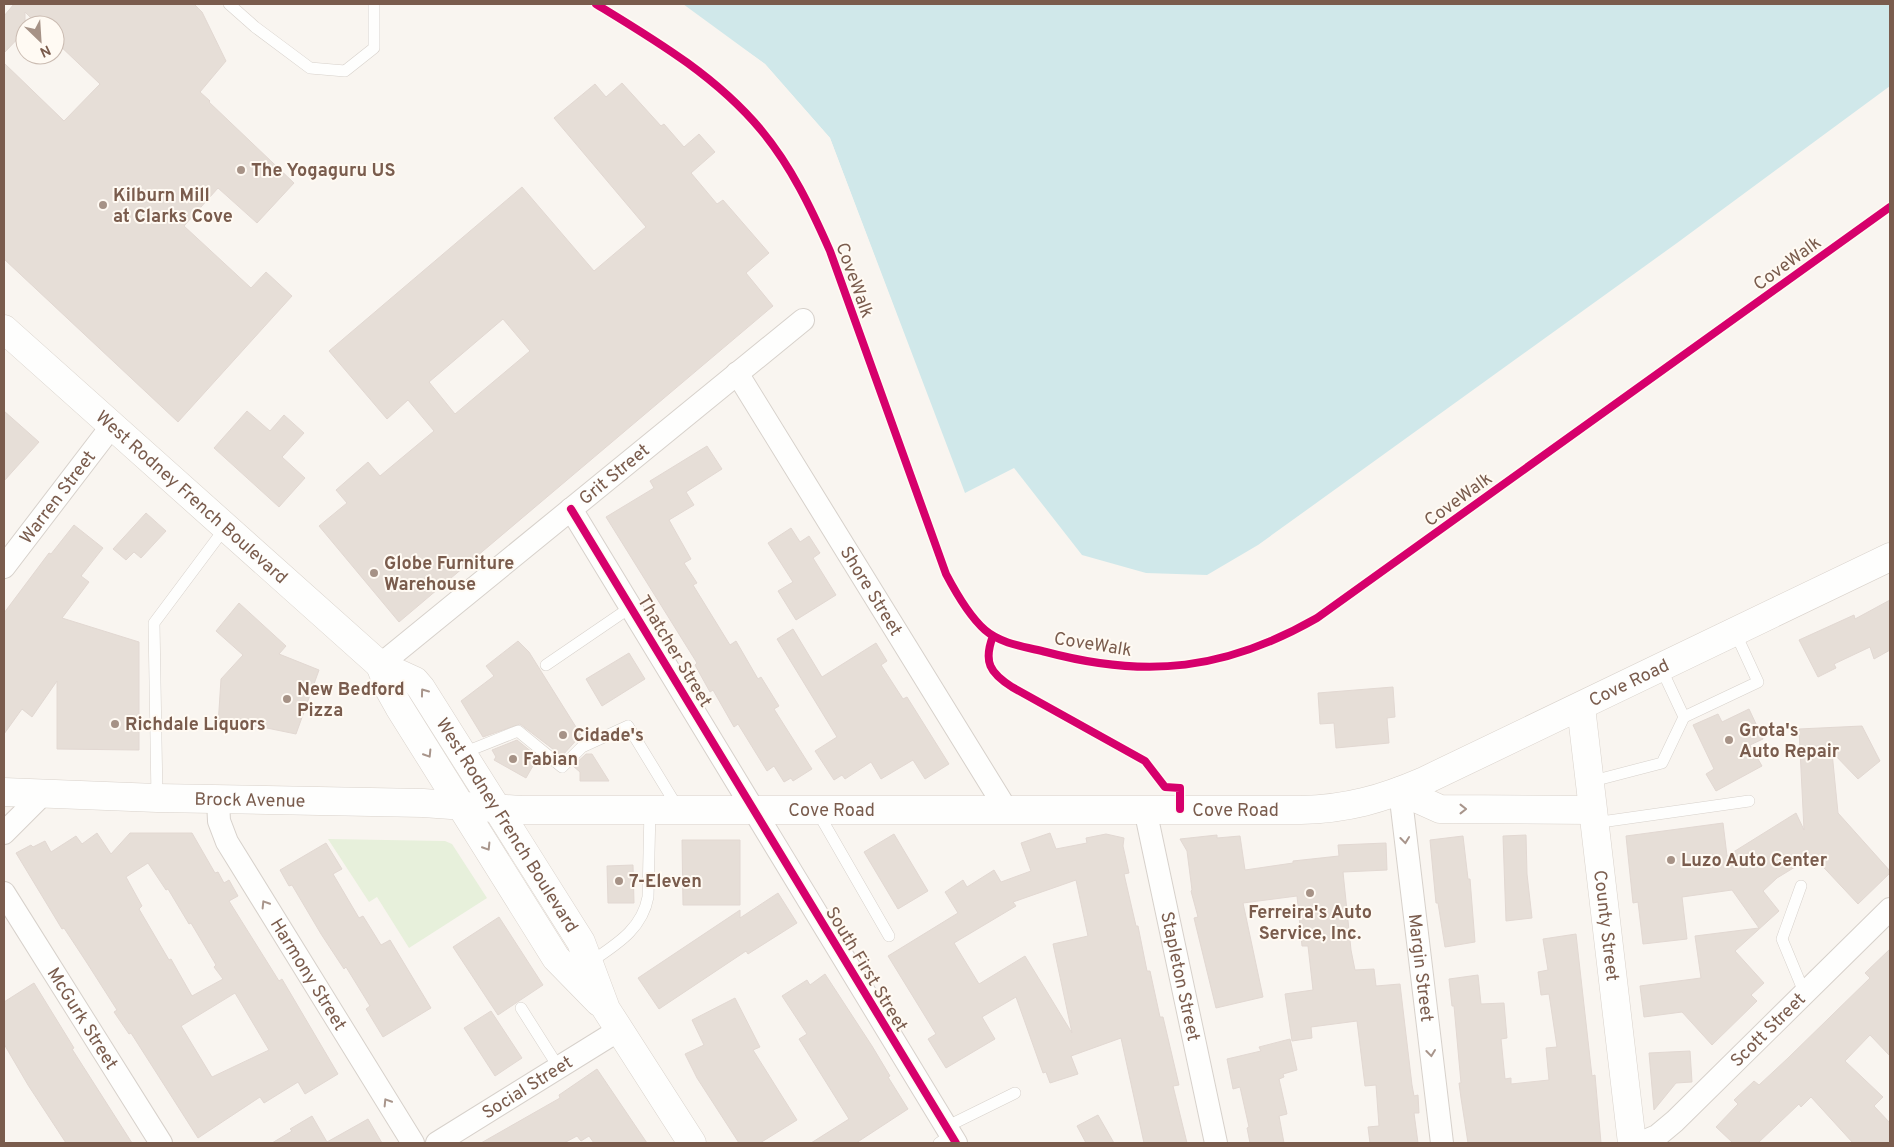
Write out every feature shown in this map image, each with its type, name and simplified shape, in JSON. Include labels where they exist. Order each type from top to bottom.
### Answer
[{"type":"main road","name":"West Rodney French Boulevard","points":[[4,329],[111,427],[380,665],[415,681],[426,695],[582,942],[612,1020]]},
{"type":"main road","name":"Cove Road","points":[[497,807],[521,810],[1316,810],[1358,804],[1400,791],[1581,707],[1890,557]]},
{"type":"main road","name":"West Rodney French Boulevard","points":[[380,665],[399,707],[556,958],[612,1020],[692,1143]]},
{"type":"main road","name":"County Street","points":[[1581,707],[1632,1143]]},
{"type":"main road","points":[[1400,791],[1440,809],[1593,816]]},
{"type":"main road","name":"Brock Avenue","points":[[4,792],[218,800],[423,803],[497,807]]},
{"type":"street","name":"Grit Street","points":[[380,665],[803,320]]},
{"type":"street","name":"Shore Street","points":[[737,373],[1006,809]]},
{"type":"street","name":"Warren Street","points":[[4,567],[111,427]]},
{"type":"street","name":"Thatcher Street","points":[[571,509],[752,809]]},
{"type":"street","name":"Margin Street","points":[[1400,791],[1442,1143]]},
{"type":"street","points":[[4,833],[44,793]]},
{"type":"street","name":"Harmony Street","points":[[218,800],[218,821],[227,842],[413,1143]]},
{"type":"street","name":"South First Street","points":[[752,809],[948,1137]]},
{"type":"street","name":"Stapleton Street","points":[[1145,809],[1216,1143]]},
{"type":"street","name":"McGurk Street","points":[[4,893],[161,1143]]},
{"type":"street","name":"Scott Street","points":[[1640,1143],[1657,1136],[1675,1121],[1890,909]]},
{"type":"street","name":"Social Street","points":[[437,1143],[559,1068],[612,1020]]},
{"type":"lane","points":[[229,4],[255,27],[310,68],[345,71],[374,48],[374,4]]},
{"type":"lane","points":[[157,798],[154,623],[225,528]]},
{"type":"lane","points":[[546,665],[630,607]]},
{"type":"lane","points":[[1589,782],[1662,762],[1684,717],[1758,682],[1735,632]]},
{"type":"lane","points":[[1661,668],[1684,717]]},
{"type":"lane","points":[[462,753],[518,731],[562,767],[582,748],[628,726],[679,809]]},
{"type":"lane","points":[[1593,816],[1749,801]]},
{"type":"lane","points":[[589,963],[624,937],[638,924],[646,911],[650,809]]},
{"type":"lane","points":[[816,810],[890,936]]},
{"type":"lane","points":[[1802,886],[1782,939],[1804,992]]},
{"type":"lane","points":[[521,1008],[559,1068]]},
{"type":"lane","points":[[948,1137],[1015,1093]]},
{"type":"green space","points":[[328,839],[445,841],[452,844],[487,898],[409,948],[377,897],[369,902]]},
{"type":"water","points":[[679,4],[1890,4],[1890,86],[1677,243],[1258,545],[1207,575],[1146,573],[1082,555],[1014,468],[965,493],[830,138],[765,64]]},
{"type":"pier","points":[[677,4],[683,4],[765,64],[830,138],[965,496],[828,139],[764,66]]},
{"type":"building","name":"Kilburn Mill at Clarks Cove","points":[[14,4],[194,4],[202,12],[226,61],[200,92],[294,183],[257,223],[218,188],[184,226],[251,288],[266,272],[292,296],[178,422],[4,259],[4,63],[64,121],[100,84],[65,51],[65,15],[28,15],[25,12],[25,15],[15,15],[15,41],[4,53],[4,16]]},
{"type":"building","points":[[622,83],[661,126],[664,124],[684,147],[699,134],[715,152],[691,173],[717,204],[723,200],[769,253],[746,273],[773,306],[399,622],[319,526],[347,503],[336,490],[368,462],[380,476],[434,431],[408,400],[387,419],[329,351],[522,187],[594,271],[646,227],[554,118],[595,84],[606,97]],"holes":[[[503,319],[530,351],[455,414],[429,382]]]},
{"type":"building","points":[[4,411],[39,442],[4,481]]},
{"type":"building","points":[[247,411],[270,431],[284,415],[304,433],[282,457],[305,478],[279,507],[214,448]]},
{"type":"building","points":[[707,446],[722,469],[686,492],[694,505],[669,520],[691,559],[684,563],[697,583],[693,585],[730,645],[736,641],[758,679],[761,677],[779,706],[774,709],[812,769],[793,781],[791,778],[784,782],[774,766],[767,771],[738,724],[734,727],[713,690],[710,692],[695,665],[697,663],[606,517],[654,488],[650,481]]},
{"type":"building","points":[[146,513],[166,531],[141,558],[134,552],[126,560],[113,549]]},
{"type":"building","points":[[74,525],[103,548],[81,576],[89,582],[62,618],[139,642],[139,750],[57,749],[57,681],[32,717],[22,709],[4,734],[4,613],[49,553],[51,554]]},
{"type":"building","points":[[791,528],[800,542],[809,536],[820,553],[813,558],[836,595],[796,620],[778,591],[793,582],[768,543]]},
{"type":"building","points":[[1890,600],[1890,650],[1874,659],[1870,647],[1834,664],[1836,668],[1818,677],[1799,640],[1854,615],[1855,619]]},
{"type":"building","points":[[239,603],[286,646],[279,654],[319,670],[296,734],[262,727],[218,726],[221,679],[243,655],[216,631]]},
{"type":"building","points":[[793,629],[822,677],[876,643],[887,661],[881,665],[903,699],[907,697],[949,764],[925,779],[913,760],[881,779],[871,762],[845,779],[842,775],[834,780],[815,751],[837,737],[777,639]]},
{"type":"building","points":[[518,641],[529,652],[581,735],[562,756],[520,724],[483,737],[461,701],[494,676],[486,666]]},
{"type":"building","points":[[629,653],[645,679],[602,706],[586,679]]},
{"type":"building","points":[[1393,687],[1395,717],[1387,718],[1389,743],[1336,748],[1334,723],[1320,724],[1318,693]]},
{"type":"building","points":[[1749,709],[1763,739],[1750,745],[1762,766],[1716,791],[1706,774],[1714,769],[1693,725],[1718,714],[1722,722]]},
{"type":"building","points":[[1862,726],[1880,761],[1858,779],[1832,752],[1838,813],[1890,873],[1858,904],[1813,856],[1777,878],[1763,891],[1779,911],[1735,951],[1764,983],[1751,995],[1757,1001],[1712,1045],[1682,1012],[1644,1017],[1640,986],[1701,978],[1695,936],[1759,928],[1732,890],[1682,897],[1687,939],[1643,944],[1638,902],[1633,903],[1626,836],[1723,823],[1727,856],[1796,813],[1804,830],[1799,729]]},
{"type":"building","points":[[517,740],[538,757],[526,778],[494,760],[496,757],[492,750]]},
{"type":"building","points":[[586,754],[592,754],[609,781],[580,781],[580,772],[573,766]]},
{"type":"building","points":[[97,833],[111,854],[130,833],[192,833],[215,873],[218,872],[224,883],[229,880],[238,896],[229,901],[279,981],[282,979],[338,1074],[305,1094],[298,1082],[264,1103],[260,1097],[198,1138],[131,1033],[129,1034],[114,1012],[117,1010],[64,928],[62,929],[16,853],[31,845],[33,847],[45,841],[51,852],[76,836],[82,844]],"holes":[[[148,863],[166,890],[168,889],[189,924],[191,923],[216,965],[214,967],[223,979],[192,996],[139,909],[142,906],[126,877]],[[235,993],[269,1050],[212,1077],[181,1026]]]},
{"type":"building","points":[[1050,833],[1056,849],[1087,843],[1086,838],[1106,834],[1124,838],[1123,846],[1129,873],[1124,874],[1136,926],[1138,926],[1147,971],[1150,971],[1160,1017],[1163,1017],[1179,1085],[1173,1086],[1187,1143],[1144,1143],[1121,1038],[1071,1056],[1078,1074],[1050,1083],[1046,1072],[1043,1073],[1016,997],[982,1017],[995,1039],[946,1068],[928,1039],[936,1034],[888,956],[958,913],[945,892],[963,880],[967,887],[994,870],[1001,882],[1031,871],[1021,843]],"holes":[[[1076,880],[1088,936],[1053,944],[1072,1033],[1025,956],[979,984],[954,943],[1016,906],[1013,902]]]},
{"type":"building","points":[[894,834],[928,891],[898,909],[864,852]]},
{"type":"building","points":[[1217,835],[1217,838],[1240,836],[1245,870],[1293,863],[1293,861],[1339,856],[1338,845],[1386,843],[1387,870],[1343,872],[1351,950],[1355,970],[1374,969],[1376,986],[1400,984],[1412,1085],[1414,1096],[1418,1095],[1419,1113],[1414,1113],[1418,1143],[1370,1143],[1368,1127],[1379,1126],[1376,1085],[1365,1086],[1357,1021],[1311,1027],[1312,1038],[1292,1041],[1285,994],[1313,990],[1308,946],[1302,946],[1297,896],[1243,903],[1263,997],[1216,1008],[1194,918],[1198,917],[1191,891],[1187,851],[1180,839]]},
{"type":"building","points":[[1526,835],[1527,874],[1532,918],[1506,921],[1503,836]]},
{"type":"building","points":[[1463,836],[1468,879],[1470,879],[1475,942],[1445,947],[1438,903],[1436,903],[1430,840]]},
{"type":"building","points":[[682,840],[740,840],[740,905],[683,905]]},
{"type":"building","points":[[326,843],[342,869],[333,874],[359,918],[363,916],[381,945],[390,940],[431,1008],[383,1037],[366,1009],[370,1006],[346,967],[344,969],[292,885],[289,886],[280,870]]},
{"type":"building","points":[[633,865],[634,903],[608,903],[607,866]]},
{"type":"building","points":[[778,893],[797,923],[748,954],[746,951],[659,1009],[638,978],[740,910],[740,918]]},
{"type":"building","points":[[499,917],[543,985],[498,1015],[453,947]]},
{"type":"building","points":[[1576,934],[1592,1076],[1595,1075],[1601,1143],[1468,1143],[1459,1083],[1461,1083],[1454,1006],[1452,1006],[1449,979],[1478,975],[1481,1004],[1504,1003],[1507,1038],[1501,1039],[1505,1079],[1511,1078],[1511,1084],[1549,1080],[1546,1048],[1557,1047],[1549,994],[1541,995],[1538,972],[1548,970],[1543,939]]},
{"type":"building","points":[[1890,949],[1890,1056],[1870,1035],[1845,1061],[1883,1097],[1874,1106],[1890,1123],[1890,1143],[1853,1143],[1811,1097],[1801,1107],[1799,1104],[1758,1143],[1733,1143],[1716,1127],[1738,1104],[1734,1100],[1754,1081],[1759,1085],[1788,1058],[1870,978],[1865,973]]},
{"type":"building","points":[[825,974],[872,1046],[908,1109],[856,1143],[811,1143],[849,1119],[799,1039],[807,1034],[782,996],[807,980],[810,985]]},
{"type":"building","points":[[34,983],[74,1048],[72,1049],[132,1143],[66,1143],[28,1085],[4,1044],[4,1002]]},
{"type":"building","points":[[735,998],[760,1047],[753,1050],[797,1120],[760,1143],[739,1143],[697,1078],[685,1054],[704,1045],[692,1020]]},
{"type":"building","points":[[491,1011],[522,1058],[495,1076],[464,1028]]},
{"type":"building","points":[[1290,1039],[1297,1070],[1283,1074],[1284,1077],[1279,1079],[1287,1114],[1279,1116],[1284,1143],[1250,1143],[1247,1128],[1249,1127],[1240,1087],[1233,1089],[1227,1059],[1261,1051],[1259,1047]]},
{"type":"building","points":[[1690,1051],[1692,1082],[1676,1083],[1654,1110],[1649,1053]]},
{"type":"building","points":[[597,1069],[647,1143],[594,1143],[589,1136],[581,1141],[577,1136],[564,1143],[481,1143],[560,1098],[559,1095]]},
{"type":"building","points":[[1098,1115],[1114,1143],[1086,1143],[1077,1126]]},
{"type":"building","points":[[312,1116],[327,1142],[368,1119],[382,1143],[272,1143],[292,1131],[290,1129]]},
{"type":"cycle path","name":"CoveWalk","points":[[596,4],[662,45],[705,76],[725,93],[761,130],[782,158],[808,203],[830,251],[946,574],[968,611],[985,630],[998,639],[1022,647],[1083,660],[1152,667],[1185,665],[1218,659],[1250,649],[1317,618],[1890,207]]},
{"type":"cycle path","points":[[571,509],[956,1143]]},
{"type":"cycle path","points":[[993,636],[989,660],[998,677],[1012,687],[1145,761],[1165,787],[1180,788],[1180,809]]},
{"type":"place","name":"The Yogaguru US","points":[[241,170]]},
{"type":"place","name":"Kilburn Mill at Clarks Cove","points":[[103,205]]},
{"type":"place","name":"Globe Furniture Warehouse","points":[[374,573]]},
{"type":"place","name":"New Bedford Pizza","points":[[287,699]]},
{"type":"place","name":"Richdale Liquors","points":[[115,724]]},
{"type":"place","name":"Cidade's","points":[[563,735]]},
{"type":"place","name":"Grota's Auto Repair","points":[[1729,740]]},
{"type":"place","name":"Fabian","points":[[513,759]]},
{"type":"place","name":"Luzo Auto Center","points":[[1671,860]]},
{"type":"place","name":"7-Eleven","points":[[619,881]]},
{"type":"place","name":"Ferreira's Auto Service, Inc.","points":[[1310,893]]}]
